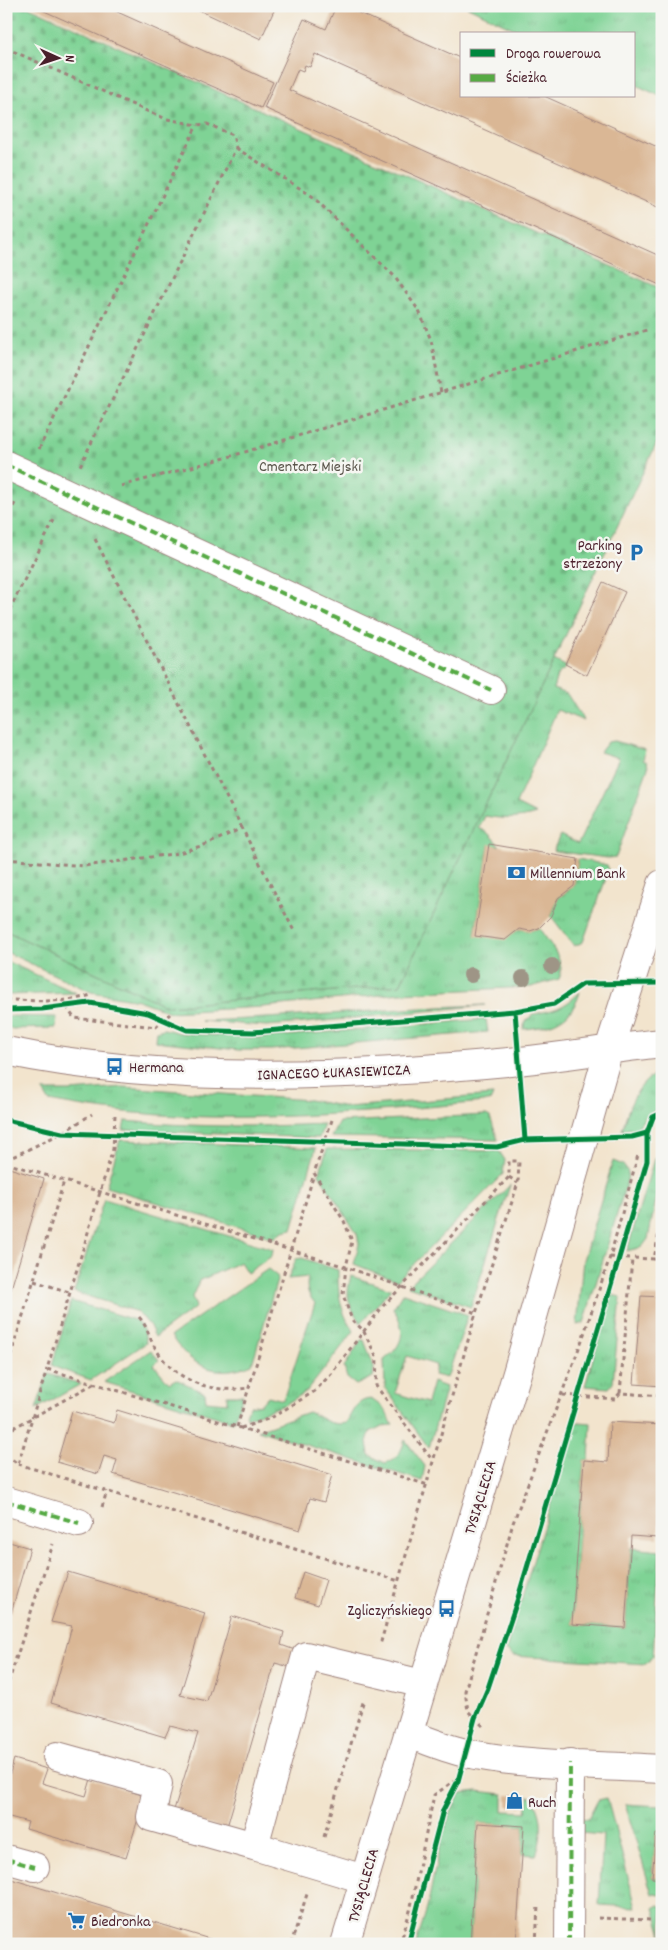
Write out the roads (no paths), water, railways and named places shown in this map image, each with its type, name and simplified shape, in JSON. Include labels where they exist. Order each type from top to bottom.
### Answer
[{"type":"street","points":[[16,470],[491,690]]},
{"type":"street","name":"TYSIĄCLECIA","points":[[345,1944],[517,1373],[609,1048],[662,884]]},
{"type":"street","name":"IGNACEGO ŁUKASIEWICZA","points":[[6,1051],[68,1062],[192,1073],[264,1073],[414,1069],[519,1061],[662,1042]]},
{"type":"street","points":[[6,1500],[70,1520]]},
{"type":"street","points":[[254,1846],[306,1656],[423,1684]]},
{"type":"street","points":[[408,1734],[473,1754],[662,1770]]},
{"type":"street","points":[[57,1756],[158,1784],[152,1817],[364,1879]]},
{"type":"street","points":[[569,1944],[571,1917],[570,1763]]},
{"type":"street","points":[[6,1859],[34,1867]]},
{"type":"place","name":"Parking strzeżony","points":[[636,553]]},
{"type":"place","name":"Millennium Bank","points":[[516,872]]},
{"type":"place","name":"Hermana","points":[[115,1066]]},
{"type":"place","name":"Zgliczyńskiego","points":[[446,1609]]},
{"type":"place","name":"Ruch","points":[[514,1801]]},
{"type":"place","name":"Biedronka","points":[[77,1920]]},
{"type":"park label","name":"Cmentarz Miejski","points":[[310,465]]}]
